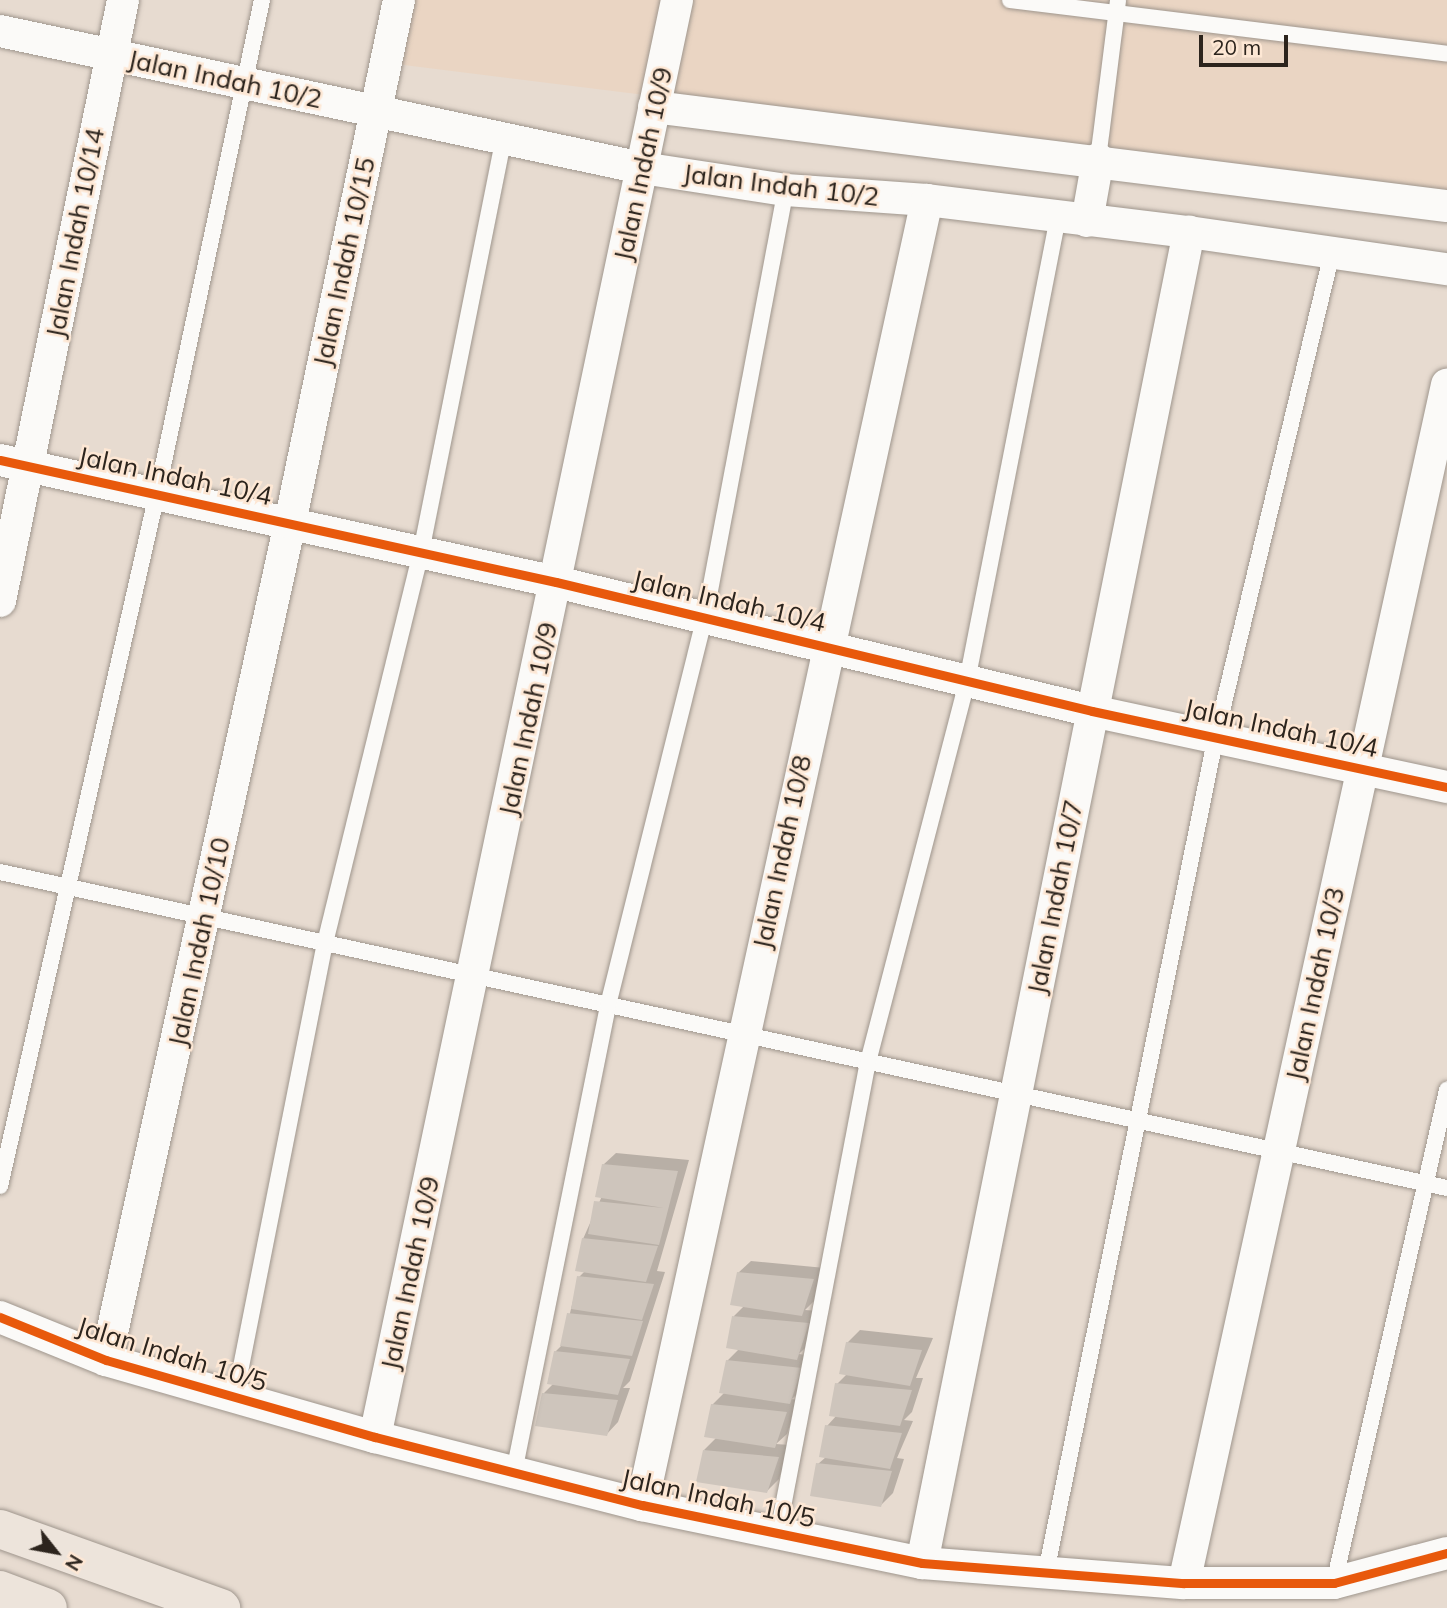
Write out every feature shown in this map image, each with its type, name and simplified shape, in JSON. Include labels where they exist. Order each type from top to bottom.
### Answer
[{"type":"highway","points":[[0,1528],[221,1608]]},
{"type":"highway","points":[[0,1590],[48,1608]]},
{"type":"street","name":"Jalan Indah 10/14","points":[[0,601],[14,463],[122,0]]},
{"type":"street","name":"Jalan Indah 10/15","points":[[290,523],[400,0]]},
{"type":"street","name":"Jalan Indah 10/9","points":[[375,1437],[475,976],[677,0]]},
{"type":"street","name":"Jalan Indah 10/2","points":[[0,31],[642,167],[786,190],[927,200],[1189,232],[1447,269]]},
{"type":"street","points":[[654,107],[1098,159],[1447,206]]},
{"type":"street","points":[[1073,219],[1098,159]]},
{"type":"street","name":"Jalan Indah 10/8","points":[[642,1505],[826,646],[927,200]]},
{"type":"street","name":"Jalan Indah 10/7","points":[[922,1563],[1189,232]]},
{"type":"street","name":"Jalan Indah 10/3","points":[[1184,1583],[1447,386]]},
{"type":"street","name":"Jalan Indah 10/4","points":[[14,463],[556,582],[1092,712],[1363,766],[1447,787]]},
{"type":"street","name":"Jalan Indah 10/10","points":[[106,1360],[290,523]]},
{"type":"street","name":"Jalan Indah 10/5","points":[[0,1317],[106,1360],[375,1437],[642,1505],[922,1563],[1184,1583],[1334,1583],[1447,1553]]},
{"type":"lane","points":[[0,1186],[65,886],[158,494],[262,0]]},
{"type":"lane","points":[[1010,0],[1117,6],[1447,54]]},
{"type":"lane","points":[[1098,159],[1117,6]]},
{"type":"lane","points":[[235,1396],[325,943],[421,552],[505,138]]},
{"type":"lane","points":[[514,1472],[608,1005],[705,617],[786,190]]},
{"type":"lane","points":[[778,1533],[868,1062],[967,681],[1073,219]]},
{"type":"lane","points":[[1046,1572],[1216,736],[1332,251]]},
{"type":"lane","points":[[0,872],[1447,1188]]},
{"type":"lane","points":[[1334,1583],[1447,1090]]},
{"type":"shaded area","points":[[409,0],[1447,0],[1447,195],[396,64]]},
{"type":"building","points":[[602,1164],[678,1171],[659,1245],[588,1234],[594,1201],[664,1208],[595,1197]]},
{"type":"building","points":[[582,1238],[658,1246],[646,1282],[575,1271]]},
{"type":"building","points":[[737,1272],[814,1279],[802,1316],[730,1305]]},
{"type":"building","points":[[577,1276],[654,1284],[642,1320],[571,1309]]},
{"type":"building","points":[[567,1313],[643,1321],[632,1356],[560,1346]]},
{"type":"building","points":[[732,1316],[809,1323],[797,1360],[726,1348]]},
{"type":"building","points":[[846,1342],[922,1350],[910,1386],[839,1374]]},
{"type":"building","points":[[554,1351],[630,1359],[618,1395],[547,1384]]},
{"type":"building","points":[[726,1360],[802,1368],[790,1404],[719,1393]]},
{"type":"building","points":[[835,1383],[912,1390],[900,1426],[829,1416]]},
{"type":"building","points":[[542,1393],[618,1400],[607,1436],[535,1426]]},
{"type":"building","points":[[711,1404],[787,1412],[775,1448],[704,1437]]},
{"type":"building","points":[[825,1425],[902,1433],[890,1469],[819,1457]]},
{"type":"building","points":[[703,1450],[779,1457],[767,1493],[696,1482]]},
{"type":"building","points":[[816,1463],[892,1471],[881,1507],[810,1496]]},
{"type":"cycle path","points":[[0,460],[556,582],[1092,711],[1447,787]]},
{"type":"cycle path","points":[[0,1317],[106,1360],[375,1437],[642,1505],[922,1563],[1184,1583],[1334,1583],[1447,1553]]}]
